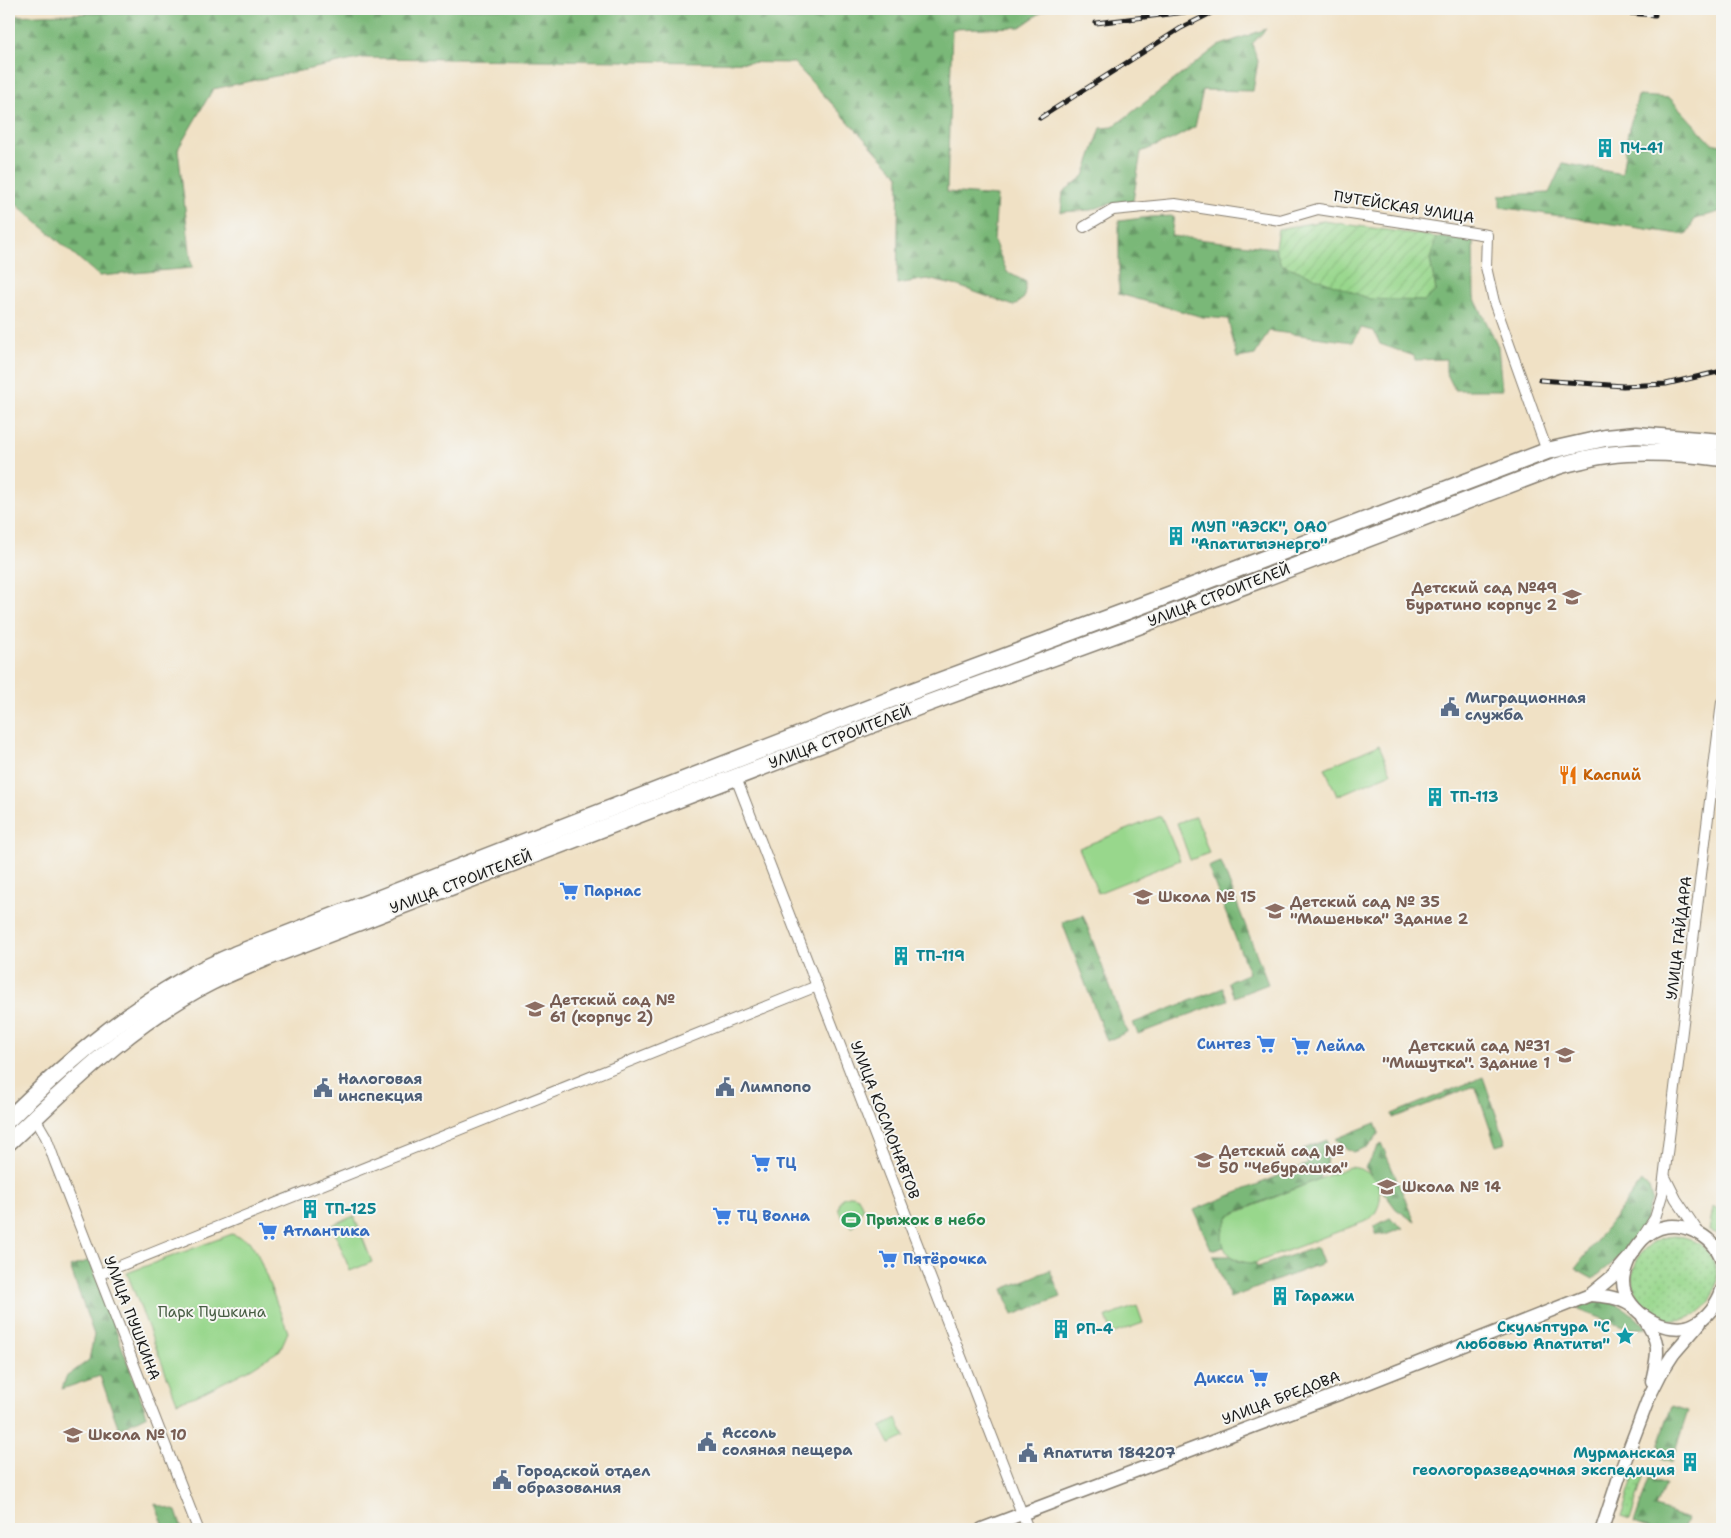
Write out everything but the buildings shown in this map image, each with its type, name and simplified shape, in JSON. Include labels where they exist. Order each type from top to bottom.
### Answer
[{"type":"main road","name":"УЛИЦА СТРОИТЕЛЕЙ","points":[[9,1142],[122,1039],[154,1016],[211,982],[729,761],[1547,451],[1605,438],[1636,435],[1722,442]]},
{"type":"main road","name":"УЛИЦА СТРОИТЕЛЕЙ","points":[[9,1118],[93,1042],[132,1012],[185,978],[236,954],[524,850],[736,778],[918,707],[1133,628],[1558,466],[1605,455],[1652,452],[1722,458]]},
{"type":"main road","points":[[1377,517],[1382,533]]},
{"type":"main road","points":[[1127,611],[1133,628]]},
{"type":"main road","points":[[729,761],[736,778]]},
{"type":"main road","points":[[24,1104],[35,1118]]},
{"type":"street","name":"ПУТЕЙСКАЯ УЛИЦА","points":[[1084,227],[1113,210],[1175,204],[1280,220],[1318,209],[1487,235],[1486,267],[1494,302],[1547,451]]},
{"type":"street","name":"УЛИЦА ГАЙДАРА","points":[[1635,1250],[1655,1218],[1662,1195],[1722,702]]},
{"type":"street","name":"УЛИЦА КОСМОНАВТОВ","points":[[736,778],[1028,1529]]},
{"type":"street","points":[[100,1274],[817,986]]},
{"type":"street","name":"УЛИЦА ПУШКИНА","points":[[35,1118],[46,1137],[198,1529]]},
{"type":"street","points":[[1664,1176],[1699,1233]]},
{"type":"street","points":[[1590,1295],[1613,1276],[1648,1235],[1666,1226],[1677,1226],[1699,1233],[1717,1242],[1722,1260]]},
{"type":"street","points":[[1602,1529],[1648,1397],[1656,1364],[1658,1345],[1652,1330],[1629,1300],[1623,1282],[1624,1272],[1635,1250]]},
{"type":"street","points":[[1590,1295],[1611,1296],[1623,1300],[1654,1323],[1673,1328],[1682,1328],[1693,1325],[1711,1309],[1722,1290]]},
{"type":"street","name":"УЛИЦА БРЕДОВА","points":[[982,1529],[1370,1382],[1590,1295]]},
{"type":"street","points":[[1648,1397],[1674,1353],[1722,1296]]},
{"type":"green space","points":[[215,9],[1046,9],[1020,27],[952,29],[947,192],[997,196],[994,241],[1007,272],[1026,282],[1024,298],[1014,306],[958,286],[927,279],[897,284],[899,176],[794,63],[363,58],[213,89],[178,149],[192,268],[99,276],[9,198],[9,16]]},
{"type":"green space","points":[[1266,29],[1252,44],[1258,61],[1253,91],[1203,90],[1195,127],[1173,139],[1141,152],[1133,201],[1109,204],[1091,210],[1061,212],[1063,192],[1084,176],[1101,128],[1113,127],[1218,46]]},
{"type":"green space","points":[[1638,96],[1670,98],[1711,143],[1722,145],[1722,211],[1695,219],[1686,235],[1500,207],[1500,195],[1549,193],[1563,163],[1622,174],[1628,132]]},
{"type":"green space","points":[[1174,216],[1171,236],[1275,248],[1281,264],[1323,279],[1436,291],[1430,260],[1436,237],[1473,241],[1474,297],[1498,346],[1502,390],[1455,390],[1446,372],[1446,359],[1415,360],[1414,356],[1380,344],[1374,331],[1361,328],[1353,342],[1269,331],[1255,355],[1237,358],[1228,319],[1203,317],[1119,294],[1119,221]]},
{"type":"green space","points":[[1323,221],[1436,237],[1430,260],[1436,291],[1424,301],[1370,299],[1281,264],[1275,248],[1278,229]]},
{"type":"green space","points":[[1379,745],[1391,773],[1337,796],[1325,768]]},
{"type":"green space","points":[[1161,816],[1180,860],[1098,893],[1079,848]]},
{"type":"green space","points":[[1196,816],[1209,853],[1190,860],[1177,823]]},
{"type":"green space","points":[[1221,862],[1268,984],[1234,997],[1228,982],[1249,973],[1208,867]]},
{"type":"green space","points":[[1083,915],[1127,1032],[1107,1041],[1062,922]]},
{"type":"green space","points":[[1223,988],[1228,1000],[1138,1034],[1133,1023]]},
{"type":"green space","points":[[1483,1077],[1506,1143],[1496,1146],[1476,1088],[1471,1087],[1393,1118],[1392,1114]]},
{"type":"green space","points":[[1375,1123],[1379,1133],[1369,1146],[1353,1152],[1342,1146],[1335,1139]]},
{"type":"green space","points":[[1327,1140],[1327,1160],[1319,1179],[1236,1212],[1228,1219],[1224,1227],[1222,1236],[1224,1246],[1211,1250],[1194,1210],[1308,1164],[1303,1149]]},
{"type":"green space","points":[[1381,1143],[1415,1222],[1396,1209],[1365,1167]]},
{"type":"green space","points":[[1349,1167],[1368,1173],[1378,1186],[1379,1203],[1376,1212],[1369,1220],[1255,1263],[1236,1259],[1229,1254],[1222,1240],[1225,1223],[1231,1215]]},
{"type":"green space","points":[[1642,1181],[1649,1188],[1652,1200],[1644,1223],[1625,1253],[1593,1279],[1575,1269]]},
{"type":"green space","name":"Прыжок в небо","points":[[853,1195],[858,1197],[863,1208],[852,1228],[840,1214],[839,1207],[842,1198]]},
{"type":"green space","points":[[1713,1207],[1722,1212],[1722,1235],[1709,1231]]},
{"type":"green space","points":[[354,1216],[372,1262],[350,1271],[332,1225]]},
{"type":"green space","points":[[1390,1218],[1403,1228],[1385,1235],[1375,1234],[1375,1226]]},
{"type":"green space","name":"Парк Пушкина","points":[[232,1234],[249,1241],[258,1255],[288,1332],[280,1350],[252,1368],[196,1396],[177,1402],[127,1273]]},
{"type":"green space","points":[[1675,1236],[1691,1239],[1705,1248],[1714,1262],[1717,1278],[1714,1294],[1705,1308],[1691,1317],[1675,1320],[1659,1317],[1645,1308],[1636,1294],[1633,1278],[1636,1262],[1645,1248],[1659,1239]]},
{"type":"green space","points":[[1317,1247],[1323,1263],[1230,1298],[1213,1256],[1230,1256],[1240,1262],[1255,1263],[1257,1267]]},
{"type":"green space","points":[[90,1260],[147,1415],[119,1429],[100,1376],[62,1389],[66,1377],[89,1360],[94,1335],[70,1267]]},
{"type":"green space","points":[[1050,1270],[1061,1297],[1013,1315],[1003,1289]]},
{"type":"green space","points":[[1595,1300],[1617,1304],[1635,1316],[1646,1328],[1628,1329],[1579,1310],[1578,1303]]},
{"type":"green space","points":[[1137,1306],[1143,1323],[1112,1334],[1106,1317]]},
{"type":"green space","points":[[1672,1406],[1688,1411],[1671,1463],[1661,1459],[1659,1444]]},
{"type":"green space","points":[[897,1419],[905,1437],[890,1444],[881,1427]]},
{"type":"green space","points":[[1635,1473],[1644,1475],[1630,1520],[1621,1517]]},
{"type":"green space","points":[[1649,1478],[1665,1484],[1656,1508],[1687,1519],[1683,1529],[1651,1529],[1634,1523]]},
{"type":"green space","points":[[155,1504],[176,1511],[182,1529],[165,1529]]},
{"type":"railway","points":[[1096,23],[1209,9]]},
{"type":"railway","points":[[1040,118],[1181,28],[1219,9]]},
{"type":"railway","points":[[1571,9],[1655,15]]},
{"type":"railway","points":[[1540,380],[1623,386],[1666,384],[1722,371]]},
{"type":"place","name":"ПЧ-41","points":[[1605,148]]},
{"type":"place","name":"МУП \"АЭСК\", ОАО \"Апатитыэнерго\"","points":[[1176,536]]},
{"type":"place","name":"Детский сад №49 Буратино корпус 2","points":[[1572,597]]},
{"type":"place","name":"Миграционная служба","points":[[1450,707]]},
{"type":"place","name":"Каспий","points":[[1568,775]]},
{"type":"place","name":"ТП-113","points":[[1435,797]]},
{"type":"place","name":"Парнас","points":[[569,891]]},
{"type":"place","name":"Школа № 15","points":[[1143,897]]},
{"type":"place","name":"Детский сад № 35 \"Машенька\" Здание 2","points":[[1275,911]]},
{"type":"place","name":"ТП-119","points":[[901,956]]},
{"type":"place","name":"Детский сад № 61 (корпус 2)","points":[[535,1009]]},
{"type":"place","name":"Синтез","points":[[1266,1044]]},
{"type":"place","name":"Лейла","points":[[1301,1046]]},
{"type":"place","name":"Детский сад №31 \"Мишутка\". Здание 1","points":[[1565,1055]]},
{"type":"place","name":"Лимпопо","points":[[725,1087]]},
{"type":"place","name":"Налоговая инспекция","points":[[323,1088]]},
{"type":"place","name":"Детский сад № 50 \"Чебурашка\"","points":[[1204,1160]]},
{"type":"place","name":"ТЦ","points":[[761,1163]]},
{"type":"place","name":"Школа № 14","points":[[1387,1187]]},
{"type":"place","name":"ТП-125","points":[[310,1209]]},
{"type":"place","name":"ТЦ Волна","points":[[722,1216]]},
{"type":"place","name":"Прыжок в небо","points":[[851,1220]]},
{"type":"place","name":"Атлантика","points":[[268,1231]]},
{"type":"place","name":"Пятёрочка","points":[[888,1259]]},
{"type":"place","name":"Гаражи","points":[[1280,1296]]},
{"type":"place","name":"РП-4","points":[[1061,1329]]},
{"type":"place","name":"Скульптура \"С любовью Апатиты\"","points":[[1625,1336]]},
{"type":"place","name":"Дикси","points":[[1259,1378]]},
{"type":"place","name":"Школа № 10","points":[[73,1435]]},
{"type":"place","name":"Ассоль соляная пещера","points":[[707,1442]]},
{"type":"place","name":"Апатиты 184207","points":[[1028,1453]]},
{"type":"place","name":"Мурманская геологоразведочная экспедиция","points":[[1690,1462]]},
{"type":"place","name":"Городской отдел образования","points":[[502,1480]]}]
